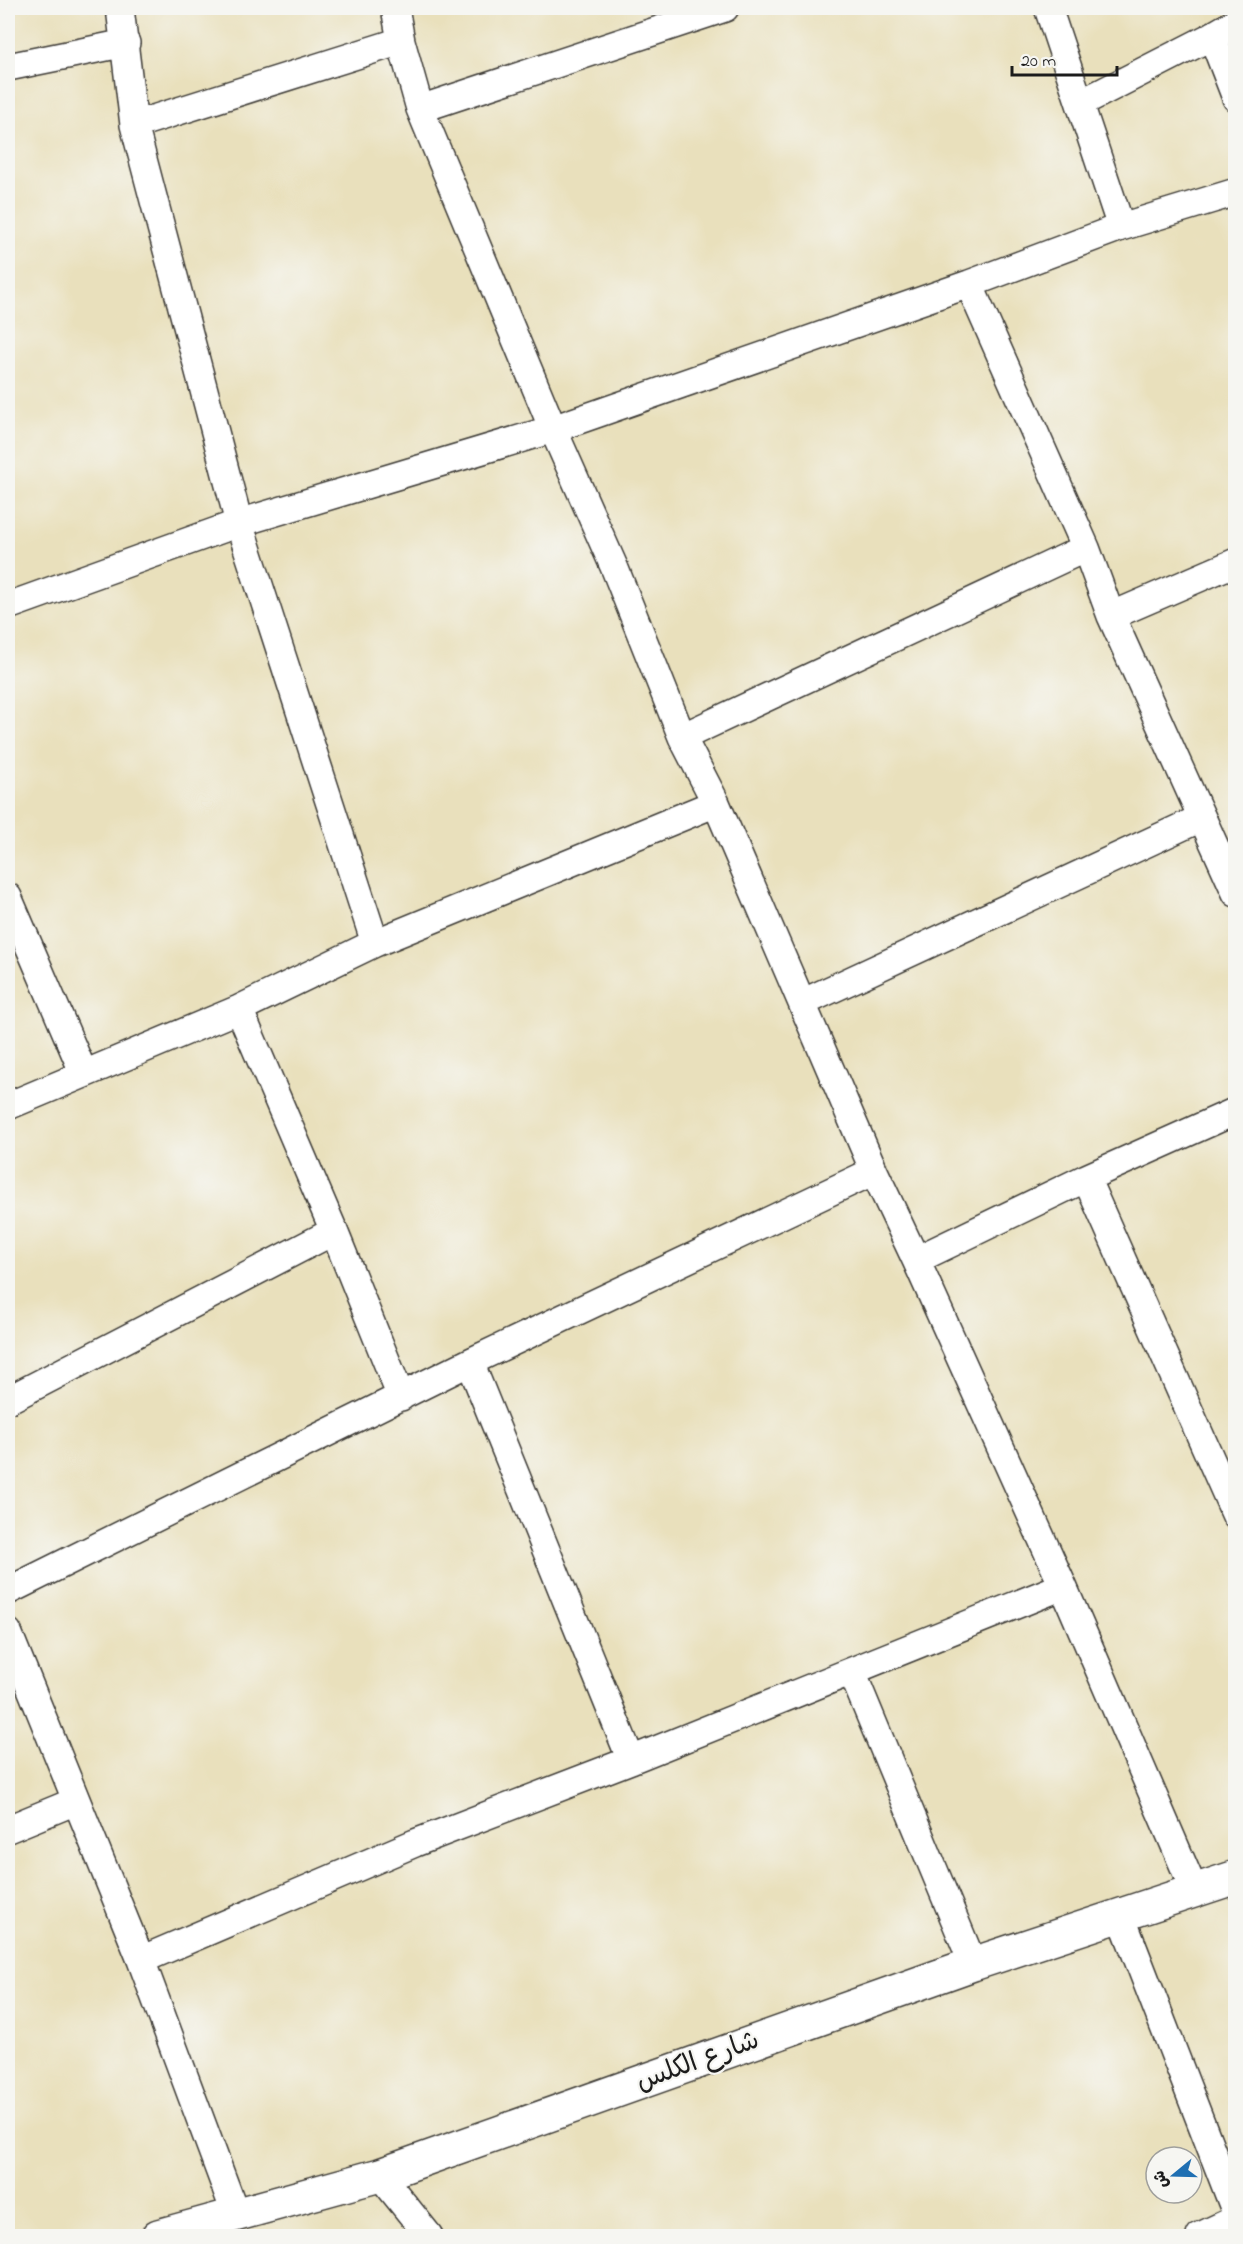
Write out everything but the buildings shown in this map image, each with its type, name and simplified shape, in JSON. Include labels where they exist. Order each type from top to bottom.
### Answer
[{"type":"street","points":[[120,8],[134,125],[239,523],[375,943]]},
{"type":"street","points":[[395,8],[401,41],[420,110],[553,429],[615,569],[682,736],[716,803],[874,1172],[1064,1586],[1194,1890]]},
{"type":"street","points":[[420,110],[720,8]]},
{"type":"street","points":[[1048,8],[1120,227]]},
{"type":"street","points":[[1081,103],[1236,22]]},
{"type":"street","points":[[1212,36],[1236,98]]},
{"type":"street","points":[[134,125],[401,41]]},
{"type":"street","points":[[8,66],[126,43]]},
{"type":"street","points":[[8,606],[239,523],[553,429],[969,284],[1120,227],[1236,192]]},
{"type":"street","points":[[969,284],[1086,548],[1111,616],[1236,893]]},
{"type":"street","points":[[682,736],[1086,548]]},
{"type":"street","points":[[1111,616],[1236,562]]},
{"type":"street","points":[[8,1106],[239,1009],[375,943],[716,803]]},
{"type":"street","points":[[802,1003],[1202,818]]},
{"type":"street","points":[[8,897],[84,1074]]},
{"type":"street","points":[[239,1009],[334,1231],[401,1397]]},
{"type":"street","points":[[916,1260],[1086,1178],[1236,1111]]},
{"type":"street","points":[[8,1591],[470,1362],[874,1172]]},
{"type":"street","points":[[1086,1178],[1236,1516]]},
{"type":"street","points":[[8,1400],[334,1231]]},
{"type":"street","points":[[470,1362],[632,1760]]},
{"type":"street","points":[[141,1960],[415,1843],[632,1760],[1064,1586]]},
{"type":"street","points":[[8,1632],[141,1960],[236,2215]]},
{"type":"street","points":[[852,1672],[973,1965]]},
{"type":"street","points":[[8,1829],[76,1801]]},
{"type":"street","name":"شارع الكلس","points":[[158,2236],[380,2175],[973,1965],[1236,1877]]},
{"type":"street","points":[[1120,1916],[1236,2213]]},
{"type":"street","points":[[380,2175],[429,2236]]},
{"type":"street","points":[[1200,2236],[1236,2219]]}]
